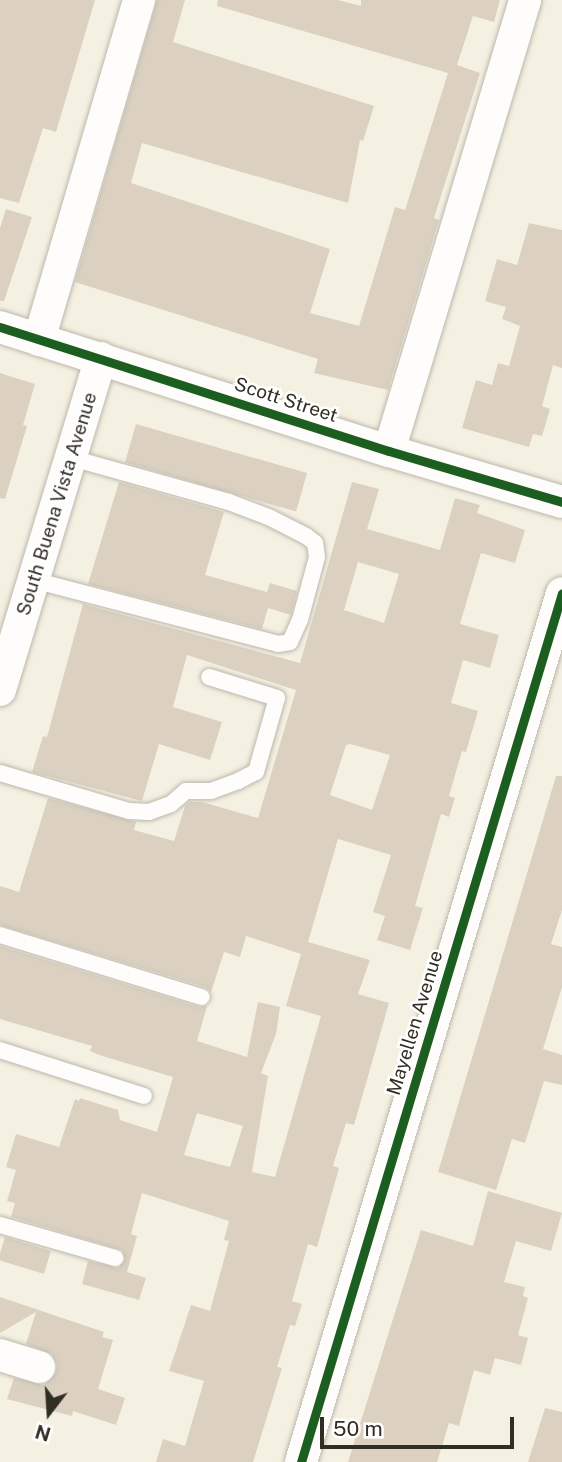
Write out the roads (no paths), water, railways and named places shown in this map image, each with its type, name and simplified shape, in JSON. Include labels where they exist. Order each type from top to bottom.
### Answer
[{"type":"street","points":[[39,340],[139,0]]},
{"type":"street","points":[[389,451],[526,0]]},
{"type":"street","name":"Scott Street","points":[[0,327],[389,451],[562,502]]},
{"type":"street","name":"South Buena Vista Avenue","points":[[0,690],[102,358]]},
{"type":"street","name":"Mayellen Avenue","points":[[302,1462],[562,593]]},
{"type":"street","points":[[0,1355],[39,1367]]},
{"type":"lane","points":[[33,580],[278,644],[290,642],[300,620],[317,557],[315,543],[306,536],[229,502],[71,458]]},
{"type":"lane","points":[[0,773],[129,811],[149,811],[171,804],[186,791],[211,791],[238,781],[256,772],[277,698],[209,677]]},
{"type":"lane","points":[[0,935],[202,997]]},
{"type":"lane","points":[[0,1050],[144,1096]]},
{"type":"lane","points":[[0,1225],[115,1258]]}]
